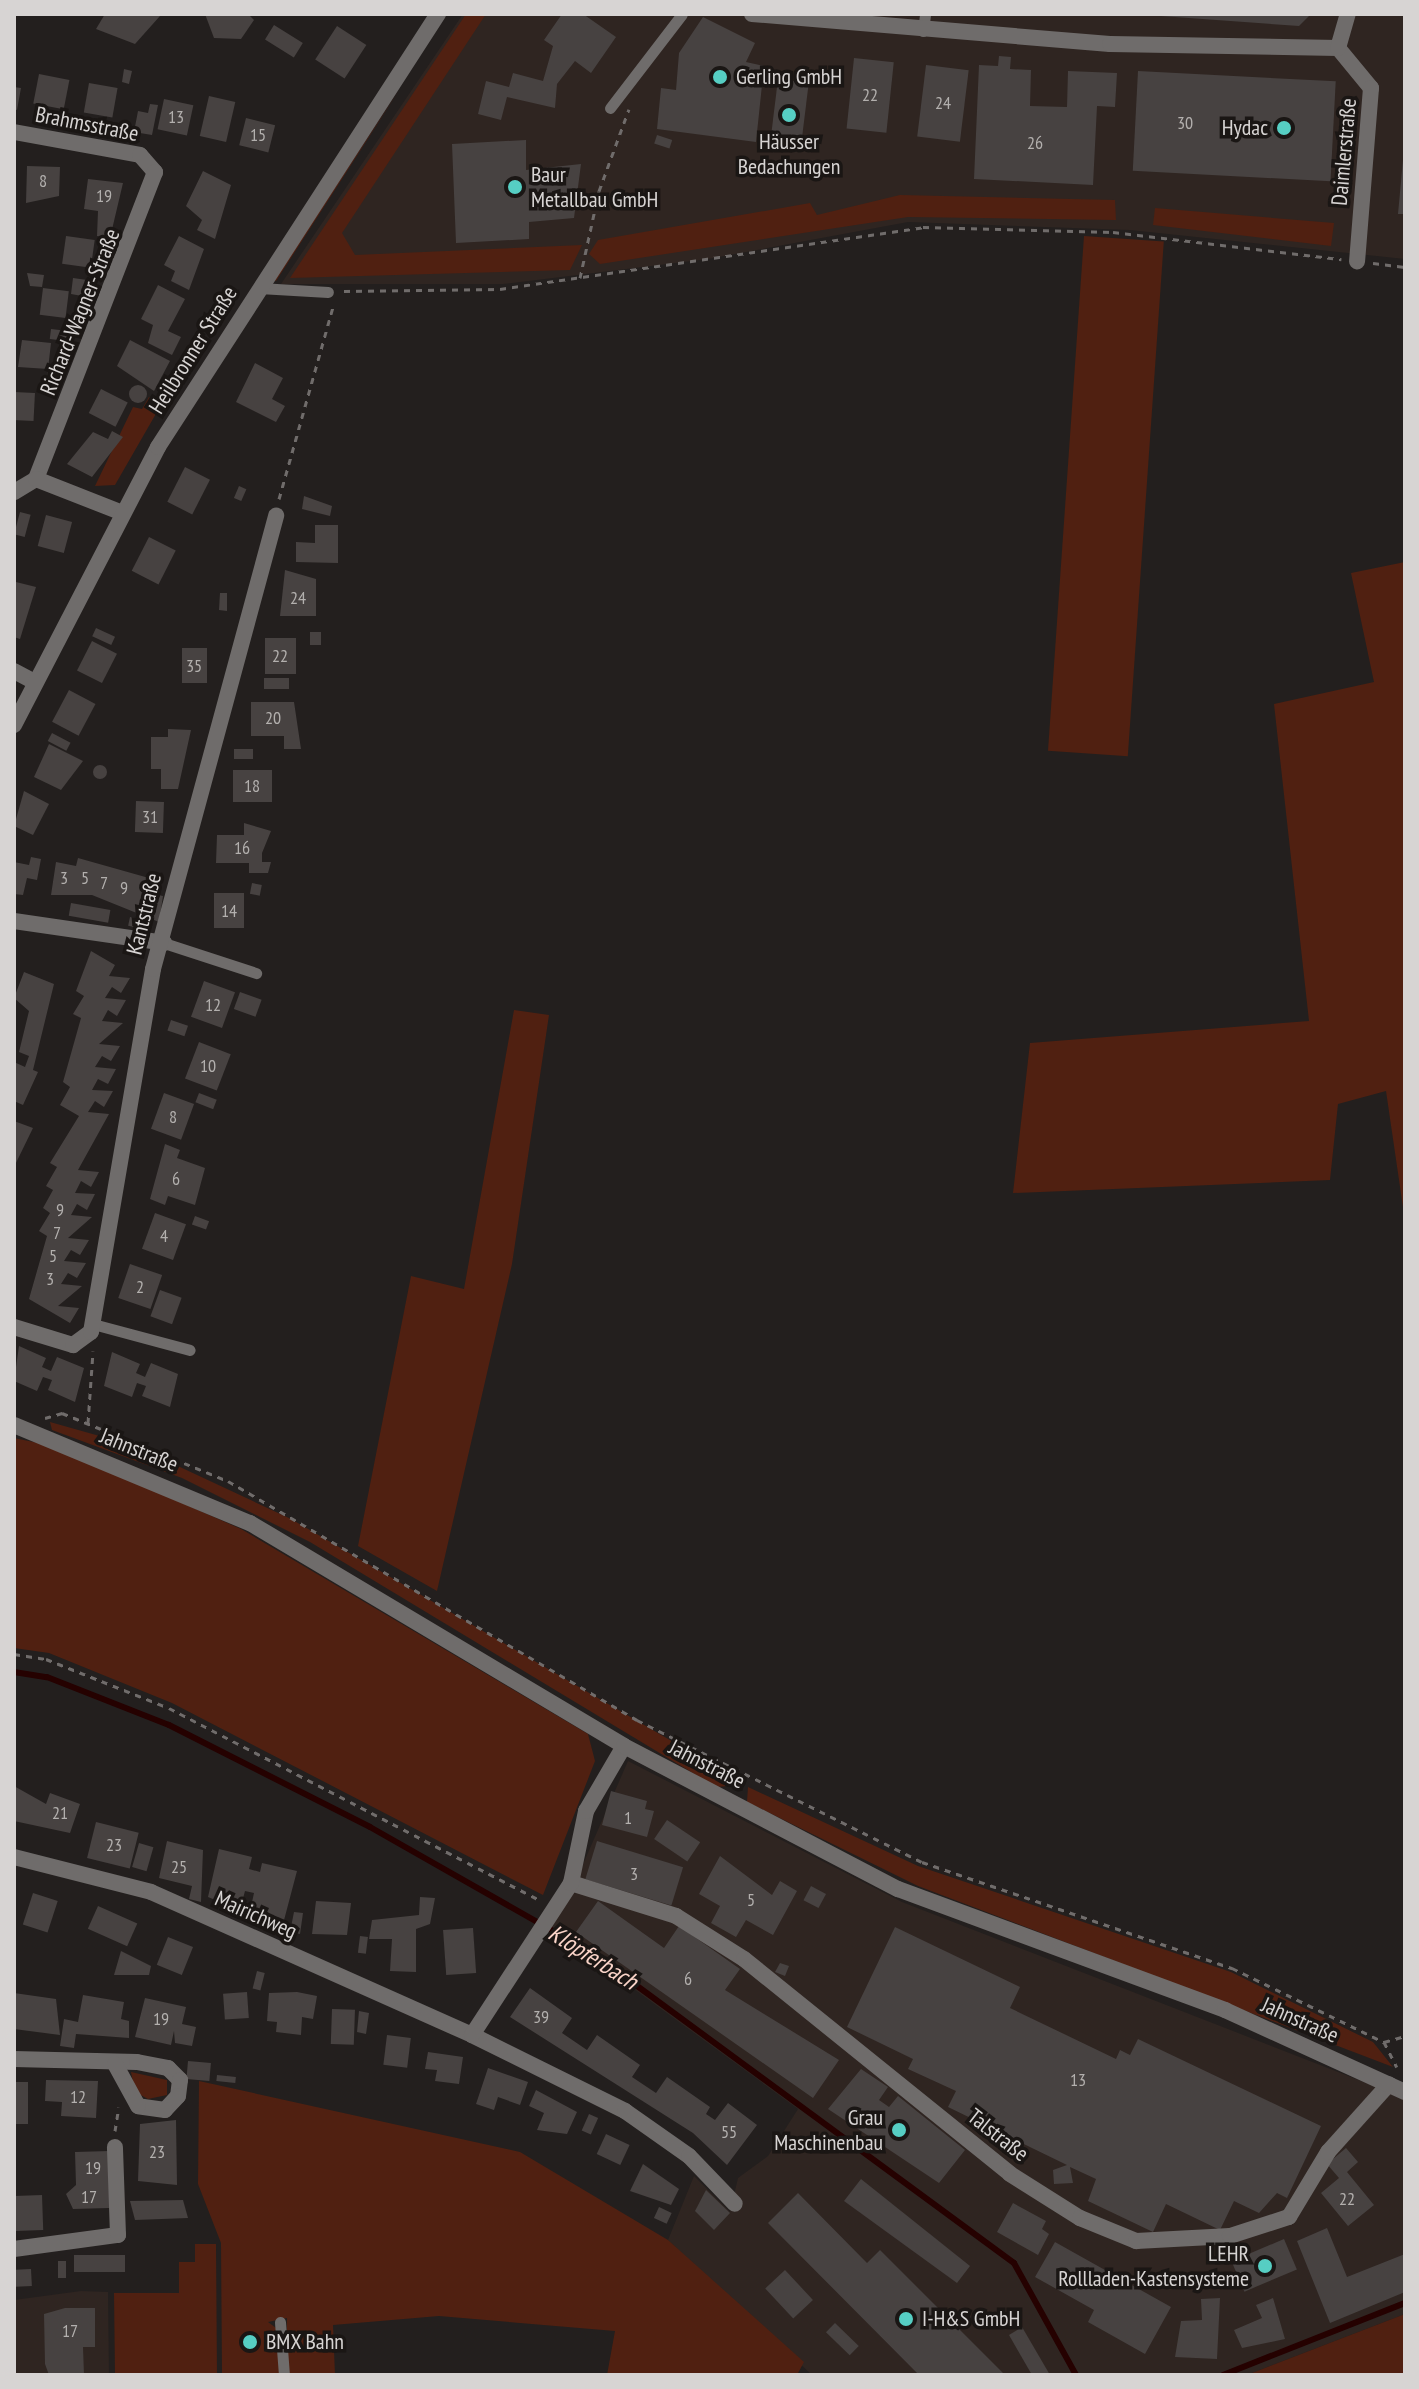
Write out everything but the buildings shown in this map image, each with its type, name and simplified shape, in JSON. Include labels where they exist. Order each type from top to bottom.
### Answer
[{"type":"street","name":"Heilbronner Straße","points":[[14,725],[120,512],[259,288],[438,14]]},
{"type":"street","points":[[752,14],[1338,48],[1348,14]]},
{"type":"street","name":"Daimlerstraße","points":[[1338,48],[1371,88],[1357,261]]},
{"type":"street","name":"Brahmsstraße","points":[[14,132],[150,160]]},
{"type":"street","name":"Richard-Wagner-Straße","points":[[36,479],[152,192],[150,160]]},
{"type":"street","points":[[14,492],[36,479],[120,512]]},
{"type":"street","name":"Kantstraße","points":[[91,1331],[153,969],[164,943],[179,863],[276,515]]},
{"type":"street","points":[[14,671],[35,682]]},
{"type":"street","points":[[14,921],[164,943]]},
{"type":"street","points":[[14,1327],[73,1345],[91,1331]]},
{"type":"street","name":"Jahnstraße","points":[[16,1425],[250,1523],[624,1746],[898,1889],[1225,2010],[1405,2092]]},
{"type":"street","points":[[472,2035],[571,1883],[586,1811],[624,1746]]},
{"type":"street","name":"Mairichweg","points":[[14,1857],[151,1892],[472,2035],[625,2111],[689,2156],[735,2204]]},
{"type":"street","name":"Talstraße","points":[[571,1883],[676,1916],[828,2019],[1010,2174],[1080,2218],[1136,2241],[1230,2236],[1289,2217],[1328,2152],[1389,2084]]},
{"type":"street","points":[[14,2059],[115,2064],[168,2068],[180,2080],[178,2096],[165,2110],[138,2106],[125,2093],[115,2064]]},
{"type":"street","points":[[14,2249],[118,2235],[115,2147]]},
{"type":"lane","points":[[610,108],[682,14]]},
{"type":"lane","points":[[259,288],[333,291]]},
{"type":"lane","points":[[164,943],[256,973]]},
{"type":"lane","points":[[91,1331],[190,1350]]},
{"type":"lane","points":[[280,2322],[284,2375]]},
{"type":"path","points":[[580,279],[599,191],[633,98]]},
{"type":"path","points":[[276,515],[333,291],[500,289],[923,227],[1113,232],[1405,267]]},
{"type":"path","points":[[88,1423],[94,1353],[91,1331]]},
{"type":"path","points":[[16,1425],[62,1413],[278,1507],[649,1726],[922,1862],[1232,1968],[1384,2042],[1398,2069],[1389,2084]]},
{"type":"path","points":[[14,1654],[46,1659],[169,1708],[551,1913]]},
{"type":"path","points":[[1384,2042],[1405,2036]]},
{"type":"path","points":[[115,2147],[125,2093]]},
{"type":"shaded area","points":[[463,14],[1405,14],[1405,259],[1130,230],[908,222],[708,259],[503,284],[281,284]]},
{"type":"shaded area","points":[[466,14],[486,14],[342,233],[355,255],[582,245],[570,270],[290,278]]},
{"type":"shaded area","points":[[400,89],[276,281],[274,280]]},
{"type":"shaded area","points":[[900,195],[1115,200],[1116,220],[908,217],[600,264],[589,254],[598,240],[810,203],[817,215]]},
{"type":"shaded area","points":[[1155,208],[1334,223],[1331,246],[1153,225]]},
{"type":"shaded area","points":[[1084,236],[1164,242],[1128,756],[1048,751]]},
{"type":"shaded area","points":[[149,397],[161,405],[115,485],[95,486],[133,407],[142,409]]},
{"type":"shaded area","points":[[1405,562],[1405,1221],[1386,1091],[1338,1104],[1330,1180],[1013,1193],[1030,1043],[1309,1021],[1274,704],[1374,682],[1351,573]]},
{"type":"shaded area","points":[[514,1010],[549,1015],[512,1264],[437,1591],[358,1546],[411,1276],[464,1289]]},
{"type":"shaded area","points":[[50,1422],[135,1446],[291,1519],[728,1774],[728,1786],[716,1787],[310,1542],[182,1478],[52,1430]]},
{"type":"shaded area","points":[[14,1438],[53,1446],[241,1529],[588,1734],[595,1761],[543,1895],[172,1703],[49,1653],[14,1648]]},
{"type":"shaded area","points":[[628,1761],[902,1902],[1405,2098],[1405,2314],[1247,2375],[812,2375],[668,2240],[694,2176],[730,2212],[738,2178],[768,2156],[798,2109],[548,1926],[577,1878]]},
{"type":"shaded area","points":[[748,1787],[918,1866],[1231,1972],[1373,2042],[1393,2067],[918,1886],[747,1802]]},
{"type":"shaded area","points":[[131,2072],[167,2080],[167,2095],[148,2099],[135,2092]]},
{"type":"shaded area","points":[[199,2081],[520,2152],[668,2240],[804,2362],[797,2375],[607,2375],[615,2331],[439,2316],[333,2325],[335,2375],[286,2375],[287,2318],[268,2322],[276,2328],[282,2375],[222,2375],[221,2243],[198,2184]]},
{"type":"shaded area","points":[[195,2244],[216,2244],[217,2375],[115,2375],[114,2293],[179,2293],[179,2262],[195,2262]]},
{"type":"shaded area","points":[[81,2291],[108,2292],[109,2375],[14,2375],[14,2300]]},
{"type":"shaded area","points":[[1405,2314],[1405,2375],[1247,2375]]},
{"type":"waterway","name":"Klöpferbach","points":[[14,1672],[47,1677],[169,1725],[370,1827],[595,1955],[1014,2263],[1076,2375]]},
{"type":"waterway","points":[[1223,2375],[1405,2303]]},
{"type":"place","name":"Gerling GmbH","points":[[720,77]]},
{"type":"place","name":"Häusser Bedachungen","points":[[789,115]]},
{"type":"place","name":"Hydac","points":[[1284,128]]},
{"type":"place","name":"Baur Metallbau GmbH","points":[[515,187]]},
{"type":"place","name":"Grau Maschinenbau","points":[[899,2130]]},
{"type":"place","name":"LEHR Rollladen-Kastensysteme","points":[[1265,2266]]},
{"type":"place","name":"I-H&S GmbH","points":[[906,2319]]},
{"type":"place","name":"BMX Bahn","points":[[250,2342]]}]
